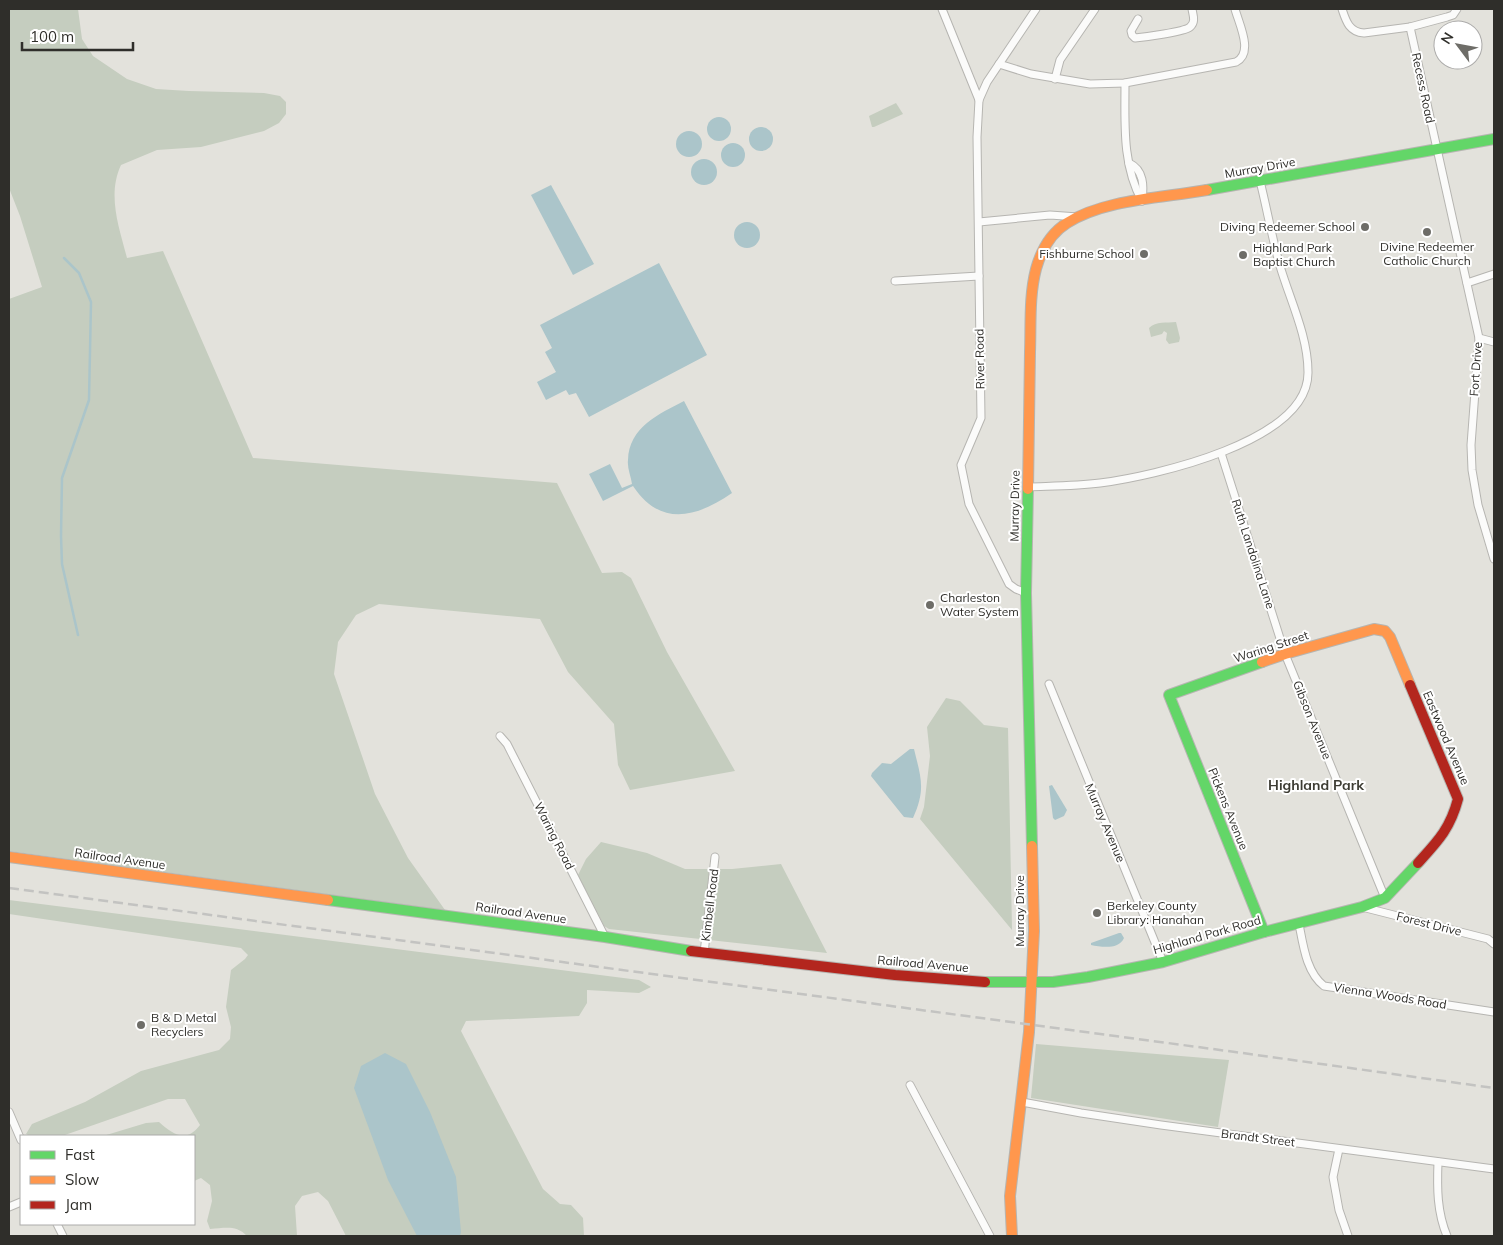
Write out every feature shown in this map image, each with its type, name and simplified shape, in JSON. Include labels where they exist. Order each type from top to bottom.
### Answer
[{"type":"street","points":[[942,9],[979,100]]},
{"type":"street","points":[[979,100],[987,82],[1036,9]]},
{"type":"street","points":[[1055,79],[1060,60],[1095,9]]},
{"type":"street","points":[[1138,19],[1131,31],[1135,38],[1189,28],[1193,22],[1192,9]]},
{"type":"street","points":[[999,64],[1030,74],[1090,84],[1125,83],[1239,61],[1245,50],[1235,9]]},
{"type":"street","points":[[1342,9],[1348,26],[1360,33],[1410,27],[1450,16],[1457,9]]},
{"type":"street","name":"Recess Road","points":[[1410,27],[1437,150]]},
{"type":"street","points":[[1125,83],[1125,135],[1129,163],[1133,181],[1142,201]]},
{"type":"street","name":"River Road","points":[[979,100],[981,418],[961,465],[969,504],[1009,584],[1016,590],[1026,593]]},
{"type":"street","name":"Murray Drive","points":[[1012,1236],[1010,1196],[1022,1102],[1032,982],[1034,931],[1026,593],[1033,278],[1036,265],[1046,246],[1064,225],[1078,217],[1095,211],[1494,139]]},
{"type":"street","name":"Fort Drive","points":[[1437,150],[1479,338],[1471,445],[1472,470],[1478,506],[1494,559]]},
{"type":"street","points":[[1028,488],[1100,483],[1150,473],[1221,454],[1258,436],[1284,418],[1302,397],[1308,374],[1305,346],[1280,266],[1260,181]]},
{"type":"street","points":[[979,222],[1050,215],[1078,217]]},
{"type":"street","points":[[1467,283],[1494,274]]},
{"type":"street","points":[[895,280],[979,276]]},
{"type":"street","points":[[1479,338],[1494,342]]},
{"type":"street","name":"Ruth Landolina Lane","points":[[1221,454],[1285,654]]},
{"type":"street","name":"Waring Street","points":[[1169,695],[1285,654],[1374,629],[1383,630]]},
{"type":"street","name":"Eastwood Avenue","points":[[1383,630],[1390,637],[1458,799],[1454,814],[1442,837],[1385,898]]},
{"type":"street","name":"Gibson Avenue","points":[[1285,654],[1385,898]]},
{"type":"street","name":"Murray Avenue","points":[[1049,684],[1163,962]]},
{"type":"street","name":"Pickens Avenue","points":[[1169,695],[1264,932]]},
{"type":"street","name":"Waring Road","points":[[500,736],[507,744],[606,937]]},
{"type":"street","name":"Railroad Avenue","points":[[9,857],[606,937],[704,953],[974,982],[1032,982]]},
{"type":"street","name":"Kimbell Road","points":[[704,953],[715,857]]},
{"type":"street","name":"Highland Park Road","points":[[1032,982],[1053,982],[1088,977],[1163,962],[1264,932],[1362,907],[1385,898]]},
{"type":"street","name":"Forest Drive","points":[[1362,907],[1488,939],[1494,944]]},
{"type":"street","name":"Vienna Woods Road","points":[[1299,924],[1306,955],[1316,980],[1324,986],[1494,1012]]},
{"type":"street","points":[[910,1085],[990,1236]]},
{"type":"street","name":"Brandt Street","points":[[1022,1102],[1081,1113],[1494,1169]]},
{"type":"street","points":[[9,1112],[20,1138]]},
{"type":"street","points":[[1339,1149],[1333,1178],[1339,1210],[1348,1236]]},
{"type":"street","points":[[1438,1162],[1437,1186],[1439,1209],[1447,1236]]},
{"type":"green space","points":[[9,9],[78,9],[82,39],[93,56],[127,79],[156,89],[264,93],[280,96],[286,102],[286,114],[279,123],[264,131],[201,147],[157,150],[121,165],[115,188],[118,223],[127,258],[163,251],[253,458],[557,483],[602,573],[622,572],[631,578],[667,652],[735,771],[630,790],[618,765],[614,724],[568,672],[540,619],[379,604],[356,615],[338,642],[334,674],[375,794],[408,858],[445,910],[9,851],[9,299],[42,287],[20,216],[9,188]]},
{"type":"green space","points":[[896,103],[903,114],[872,127],[869,116]]},
{"type":"green space","points":[[1176,322],[1180,338],[1179,342],[1169,344],[1166,340],[1167,333],[1164,331],[1162,334],[1151,337],[1149,328],[1152,326],[1158,323]]},
{"type":"green space","points":[[946,698],[960,701],[984,725],[1008,728],[1012,930],[920,819],[924,807],[930,756],[927,727]]},
{"type":"green space","points":[[601,842],[647,853],[685,869],[732,869],[781,864],[827,953],[609,929],[604,926],[578,875],[586,859]]},
{"type":"green space","points":[[9,900],[639,980],[651,987],[639,993],[587,990],[587,1003],[579,1016],[466,1021],[461,1031],[543,1189],[560,1204],[571,1205],[583,1218],[584,1236],[346,1236],[328,1201],[318,1192],[302,1196],[295,1206],[297,1236],[247,1236],[235,1229],[210,1229],[207,1221],[212,1201],[210,1185],[201,1178],[195,1181],[195,1135],[185,1135],[195,1131],[200,1125],[185,1099],[168,1099],[65,1135],[26,1134],[32,1124],[85,1102],[141,1071],[219,1050],[230,1039],[231,1027],[226,1007],[231,970],[248,955],[241,948],[9,914]]},
{"type":"green space","points":[[1036,1044],[1229,1060],[1218,1127],[1031,1098]]},
{"type":"green space","points":[[159,1122],[180,1135],[106,1135],[146,1123]]},
{"type":"water","points":[[719,117],[728,120],[731,129],[728,138],[719,141],[710,138],[707,129],[710,120]]},
{"type":"water","points":[[761,127],[770,130],[773,139],[770,148],[761,151],[752,148],[749,139],[752,130]]},
{"type":"water","points":[[689,131],[698,135],[702,144],[698,153],[689,157],[680,153],[676,144],[680,135]]},
{"type":"water","points":[[733,143],[742,146],[745,155],[742,164],[733,167],[724,164],[721,155],[724,146]]},
{"type":"water","points":[[704,159],[713,163],[717,172],[713,181],[704,185],[695,181],[691,172],[695,163]]},
{"type":"water","points":[[551,185],[594,264],[573,275],[531,195]]},
{"type":"water","points":[[747,222],[756,226],[760,235],[756,244],[747,248],[738,244],[734,235],[738,226]]},
{"type":"water","points":[[659,263],[707,355],[589,417],[576,393],[569,395],[566,390],[546,400],[537,382],[556,372],[545,352],[552,348],[540,325]]},
{"type":"water","points":[[684,401],[732,493],[706,508],[680,514],[667,513],[655,508],[633,486],[603,501],[589,474],[610,464],[622,488],[632,484],[628,463],[634,439],[647,423]]},
{"type":"water","points":[[910,749],[914,749],[921,784],[920,799],[913,818],[904,817],[871,776],[882,763],[891,764]]},
{"type":"water","points":[[1052,785],[1067,810],[1064,816],[1055,820],[1053,818],[1049,786]]},
{"type":"water","points":[[1119,933],[1124,938],[1122,942],[1114,946],[1091,945],[1091,943]]},
{"type":"water","points":[[385,1053],[406,1064],[430,1112],[456,1177],[460,1236],[417,1236],[388,1180],[354,1088],[361,1066]]},
{"type":"waterway","points":[[64,258],[79,273],[91,302],[89,400],[62,478],[62,564],[78,635]]},
{"type":"railway","points":[[9,888],[1494,1088]]},
{"type":"traffic: fast","points":[[1207,190],[1494,139]]},
{"type":"traffic: fast","points":[[1028,489],[1026,593],[1032,846]]},
{"type":"traffic: fast","points":[[1262,662],[1169,695],[1264,932]]},
{"type":"traffic: fast","points":[[985,982],[1053,982],[1163,962],[1264,932],[1362,907],[1385,898],[1418,863]]},
{"type":"traffic: fast","points":[[328,900],[605,937],[691,951]]},
{"type":"traffic: slow","points":[[1028,489],[1031,300],[1036,269],[1047,243],[1067,223],[1099,209],[1135,200],[1207,190]]},
{"type":"traffic: slow","points":[[1262,662],[1374,629],[1385,631],[1390,637],[1410,685]]},
{"type":"traffic: slow","points":[[1012,1236],[1010,1196],[1029,1032],[1034,931],[1032,846]]},
{"type":"traffic: slow","points":[[9,857],[328,900]]},
{"type":"traffic: jam","points":[[1410,685],[1458,799],[1447,827],[1418,863]]},
{"type":"traffic: jam","points":[[691,951],[895,975],[985,982]]},
{"type":"place","name":"Diving Redeemer School","points":[[1365,227]]},
{"type":"place","name":"Divine Redeemer Catholic Church","points":[[1427,232]]},
{"type":"place","name":"Fishburne School","points":[[1144,254]]},
{"type":"place","name":"Highland Park Baptist Church","points":[[1243,255]]},
{"type":"place","name":"Charleston Water System","points":[[930,605]]},
{"type":"place","name":"Berkeley County Library: Hanahan","points":[[1097,913]]},
{"type":"place","name":"B & D Metal Recyclers","points":[[141,1025]]},
{"type":"district","name":"Highland Park","points":[[1316,785]]}]
